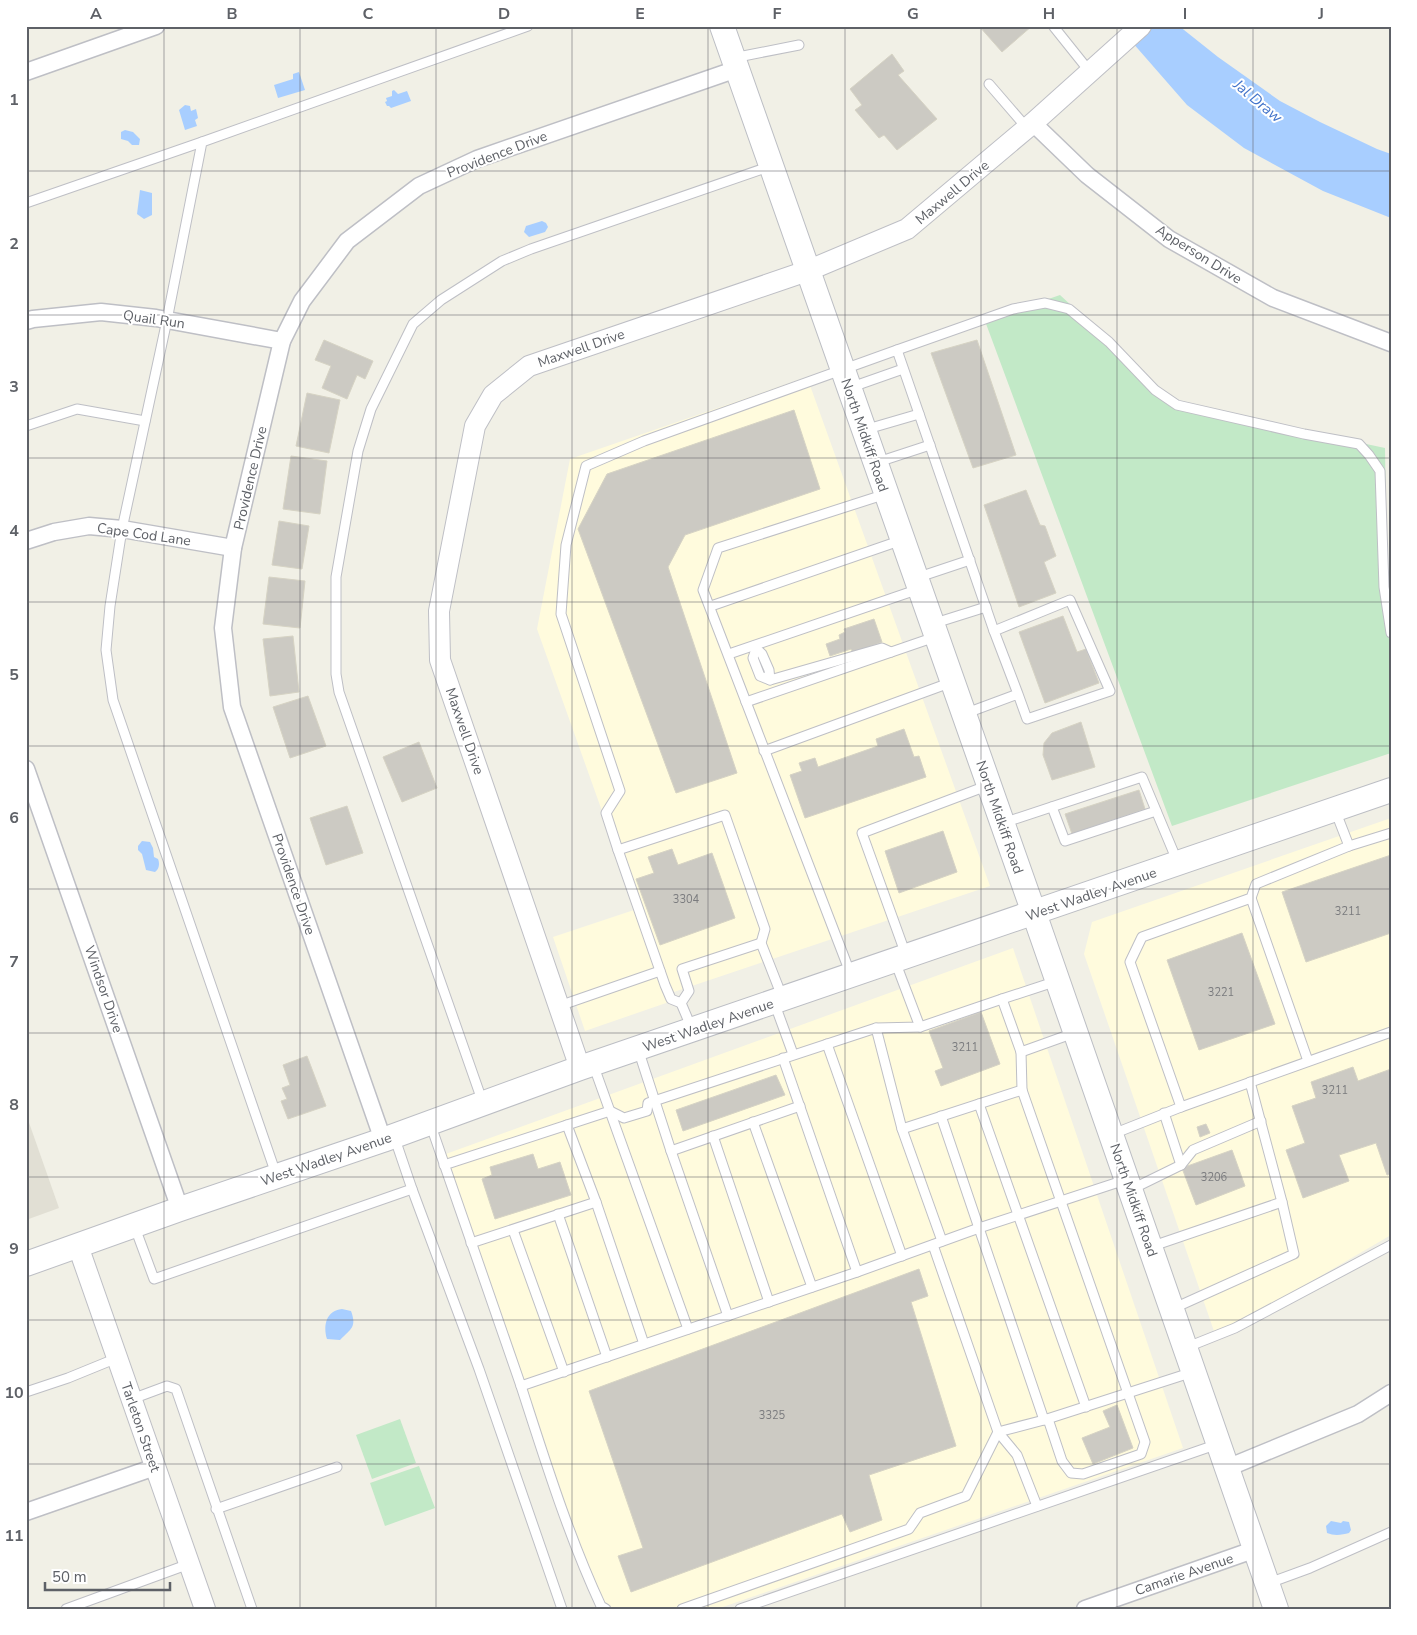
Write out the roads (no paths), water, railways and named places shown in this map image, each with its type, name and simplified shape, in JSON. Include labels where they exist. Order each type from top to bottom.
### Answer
[{"type":"main road","name":"North Midkiff Road","points":[[722,26],[1058,981],[1276,1609]]},
{"type":"main road","name":"West Wadley Avenue","points":[[26,1264],[389,1138],[638,1048],[1391,790]]},
{"type":"street","points":[[26,72],[156,26]]},
{"type":"street","name":"Maxwell Drive","points":[[587,1066],[559,1006],[440,660],[439,611],[475,426],[493,395],[529,366],[807,270],[907,229],[1030,126],[1135,32]]},
{"type":"street","name":"Providence Drive","points":[[389,1138],[232,707],[223,628],[233,548],[282,341],[302,300],[347,241],[419,186],[477,159],[735,63]]},
{"type":"street","name":"Apperson Drive","points":[[1030,126],[1087,175],[1169,239],[1273,298],[1391,343]]},
{"type":"street","name":"Quail Run","points":[[26,321],[33,318],[101,312],[167,320],[282,341]]},
{"type":"street","name":"Cape Cod Lane","points":[[26,541],[54,532],[89,526],[122,529],[233,548]]},
{"type":"street","name":"Windsor Drive","points":[[26,769],[180,1209]]},
{"type":"street","name":"Tarleton Street","points":[[78,1246],[205,1609]]},
{"type":"street","points":[[1227,1468],[1358,1414],[1391,1394]]},
{"type":"street","points":[[26,1512],[155,1467]]},
{"type":"street","name":"Camarie Avenue","points":[[1084,1609],[1256,1549]]},
{"type":"lane","points":[[26,202],[202,142],[528,26]]},
{"type":"lane","points":[[1054,26],[1090,72]]},
{"type":"lane","points":[[735,63],[799,45]]},
{"type":"lane","points":[[989,84],[1030,126]]},
{"type":"lane","points":[[202,142],[167,320],[122,529],[110,606],[106,650],[113,700],[277,1176]]},
{"type":"lane","points":[[483,1104],[339,692],[336,674],[336,577],[358,451],[364,428],[371,409],[414,324],[441,300],[502,261],[531,248],[771,166]]},
{"type":"lane","points":[[846,379],[897,350],[1013,309],[1045,303],[1069,308],[1109,342],[1155,390],[1177,405],[1304,434],[1360,444],[1380,471],[1384,587],[1391,633]]},
{"type":"lane","points":[[897,350],[994,631],[1027,719],[1110,691],[1070,600],[994,631]]},
{"type":"lane","points":[[692,1030],[681,1003],[671,999],[606,813],[620,791],[561,614],[566,545],[586,466],[644,441],[846,379],[903,369]]},
{"type":"lane","points":[[26,426],[77,409],[145,421]]},
{"type":"lane","points":[[864,430],[919,414]]},
{"type":"lane","points":[[875,463],[930,445]]},
{"type":"lane","points":[[851,976],[703,590],[718,548],[886,494]]},
{"type":"lane","points":[[710,606],[903,540]]},
{"type":"lane","points":[[729,654],[755,648],[918,584],[970,560]]},
{"type":"lane","points":[[746,702],[891,652],[986,607]]},
{"type":"lane","points":[[755,648],[762,654],[766,662],[770,680],[882,648],[891,652]]},
{"type":"lane","points":[[764,751],[952,682]]},
{"type":"lane","points":[[964,714],[1018,694]]},
{"type":"lane","points":[[1002,823],[1142,777],[1178,864]]},
{"type":"lane","points":[[920,1027],[862,833],[989,785]]},
{"type":"lane","points":[[1052,807],[1065,841],[1156,811]]},
{"type":"lane","points":[[1335,809],[1349,846]]},
{"type":"lane","points":[[618,850],[725,814],[765,929],[761,943],[779,1000],[793,1054]]},
{"type":"lane","points":[[1308,1061],[1252,898],[1256,884],[1349,846],[1391,833]]},
{"type":"lane","points":[[1181,1106],[1130,962],[1142,937],[1252,898]]},
{"type":"lane","points":[[681,1003],[689,991],[682,969],[761,943]]},
{"type":"lane","points":[[559,1006],[660,971]]},
{"type":"lane","points":[[444,1165],[610,1111],[624,1118],[647,1111],[648,1103],[656,1100],[876,1028],[920,1027],[1058,981]]},
{"type":"lane","points":[[941,1116],[1046,1420],[1062,1461],[1071,1473],[1083,1474],[1141,1454],[1145,1442],[1022,1090],[1021,1052],[1002,999]]},
{"type":"lane","points":[[876,1028],[902,1129],[998,1432],[1018,1455],[1037,1506]]},
{"type":"lane","points":[[1111,1135],[1181,1106],[1391,1032]]},
{"type":"lane","points":[[1021,1052],[1075,1033]]},
{"type":"lane","points":[[827,1044],[902,1256]]},
{"type":"lane","points":[[638,1048],[728,1316]]},
{"type":"lane","points":[[783,1058],[857,1272]]},
{"type":"lane","points":[[587,1066],[610,1111],[688,1329]]},
{"type":"lane","points":[[1172,1309],[1294,1254],[1250,1082]]},
{"type":"lane","points":[[902,1129],[1022,1090]]},
{"type":"lane","points":[[979,1104],[1086,1407]]},
{"type":"lane","points":[[671,1150],[800,1106]]},
{"type":"lane","points":[[1164,1113],[1181,1165]]},
{"type":"lane","points":[[521,1386],[812,1288],[979,1228],[1061,1202],[1128,1185],[1181,1165],[1193,1150],[1261,1121]]},
{"type":"lane","points":[[754,1122],[812,1288]]},
{"type":"lane","points":[[430,1123],[585,1572],[601,1606],[606,1609]]},
{"type":"lane","points":[[567,1125],[596,1202],[644,1344]]},
{"type":"lane","points":[[713,1136],[769,1302]]},
{"type":"lane","points":[[389,1138],[412,1189],[479,1369],[562,1609]]},
{"type":"lane","points":[[134,1225],[154,1279],[412,1189]]},
{"type":"lane","points":[[471,1243],[596,1202]]},
{"type":"lane","points":[[1150,1247],[1282,1202]]},
{"type":"lane","points":[[558,1214],[608,1357]]},
{"type":"lane","points":[[513,1230],[564,1372]]},
{"type":"lane","points":[[1185,1348],[1236,1328],[1391,1245]]},
{"type":"lane","points":[[26,1392],[68,1378],[117,1358]]},
{"type":"lane","points":[[682,1609],[909,1529],[920,1513],[966,1496],[998,1432],[1046,1420],[1193,1372]]},
{"type":"lane","points":[[132,1399],[167,1386],[176,1389],[252,1609]]},
{"type":"lane","points":[[740,1609],[1218,1444]]},
{"type":"lane","points":[[216,1509],[337,1467]]},
{"type":"lane","points":[[1268,1584],[1310,1568],[1391,1532]]},
{"type":"lane","points":[[66,1609],[189,1564]]},
{"type":"water","name":"Jal Draw","points":[[1118,26],[1179,26],[1218,57],[1280,101],[1320,122],[1391,154],[1391,218],[1323,191],[1244,148],[1187,105]]},
{"type":"water","points":[[299,72],[305,90],[278,98],[274,85],[293,79],[293,74]]},
{"type":"water","points":[[394,90],[398,94],[407,91],[411,101],[391,108],[387,106],[386,98],[392,96],[392,91]]},
{"type":"water","points":[[185,105],[190,106],[191,111],[196,109],[198,118],[195,120],[197,126],[185,130],[179,110]]},
{"type":"water","points":[[125,130],[133,132],[140,139],[139,145],[132,145],[128,141],[121,139],[121,132]]},
{"type":"water","points":[[140,190],[152,193],[152,215],[144,219],[137,214]]},
{"type":"water","points":[[542,221],[548,227],[545,232],[529,237],[524,232],[526,226]]},
{"type":"water","points":[[142,841],[150,842],[154,857],[158,859],[159,866],[155,872],[146,870],[142,854],[138,850],[138,846]]},
{"type":"water","points":[[342,1309],[351,1311],[353,1316],[352,1327],[340,1340],[327,1339],[325,1329],[329,1316]]},
{"type":"water","points":[[1331,1521],[1349,1522],[1351,1530],[1349,1533],[1341,1535],[1327,1533],[1326,1526]]}]
